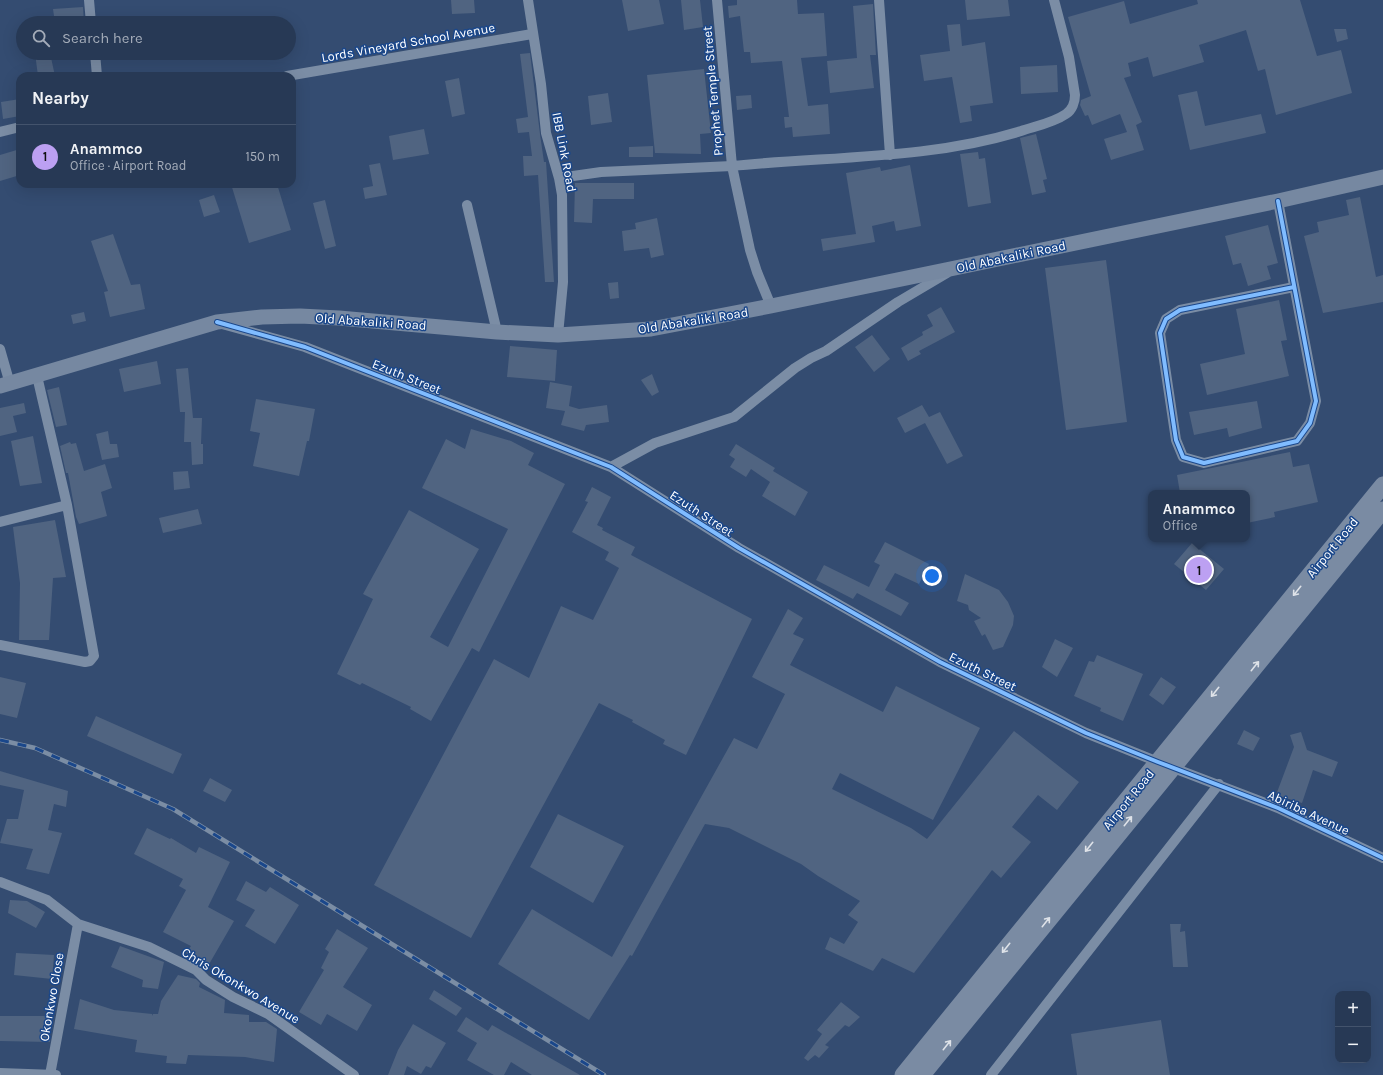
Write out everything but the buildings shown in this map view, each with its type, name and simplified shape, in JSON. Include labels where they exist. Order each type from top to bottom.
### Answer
[{"type":"main road","name":"Old Abakaliki Road","points":[[5,385],[217,322],[262,317],[300,316],[414,323],[497,332],[558,335],[651,329],[955,268],[1383,177]]},
{"type":"main road","name":"Airport Road","points":[[922,1075],[1383,485]]},
{"type":"main road","name":"Airport Road","points":[[903,1075],[1383,510]]},
{"type":"street","points":[[88,0],[90,16]]},
{"type":"street","name":"IBB Link Road","points":[[528,0],[532,34],[541,84],[548,144],[559,178],[564,252],[558,335]]},
{"type":"street","name":"Prophet Temple Street","points":[[717,0],[732,166],[890,155],[945,149],[1006,135],[1052,121],[1068,113],[1075,101],[1075,96],[1069,57],[1054,0]]},
{"type":"street","points":[[879,0],[890,155]]},
{"type":"street","name":"Lords Vineyard School Avenue","points":[[296,75],[532,34]]},
{"type":"street","points":[[95,60],[96,72]]},
{"type":"street","points":[[0,132],[16,128]]},
{"type":"street","points":[[559,178],[615,172],[732,166],[750,250],[771,306]]},
{"type":"street","points":[[1278,200],[1316,401],[1310,423],[1297,441],[1204,463],[1183,457],[1176,440],[1160,333],[1166,319],[1180,310],[1294,287]]},
{"type":"street","points":[[467,205],[497,332]]},
{"type":"street","points":[[611,467],[655,443],[734,417],[795,368],[826,351],[898,302],[955,268]]},
{"type":"street","name":"Ezuth Street","points":[[217,322],[305,347],[611,467],[739,548],[940,662],[1086,733],[1165,765]]},
{"type":"street","points":[[0,349],[5,385]]},
{"type":"street","points":[[0,645],[85,662],[90,661],[94,656],[67,505],[38,376]]},
{"type":"street","points":[[0,522],[67,505]]},
{"type":"street","name":"Abiriba Avenue","points":[[1165,765],[1219,784],[1278,808],[1383,858]]},
{"type":"street","points":[[991,1075],[1219,784]]},
{"type":"street","name":"Chris Okonkwo Avenue","points":[[0,882],[47,900],[78,924],[149,947],[196,970],[206,980],[233,997],[268,1014],[353,1075]]},
{"type":"street","name":"Okonkwo Close","points":[[50,1075],[78,924]]},
{"type":"street","points":[[0,1073],[56,1075]]},
{"type":"railway","points":[[0,740],[35,748],[173,809],[604,1075]]},
{"type":"cycle path","points":[[1278,201],[1316,401],[1310,423],[1297,441],[1204,463],[1183,457],[1176,440],[1160,333],[1166,319],[1180,310],[1294,287]]},
{"type":"cycle path","points":[[217,322],[305,347],[611,467],[739,548],[940,662],[1086,733],[1278,808],[1383,858]]},
{"type":"place","name":"Anammco","points":[[1199,570]]}]
